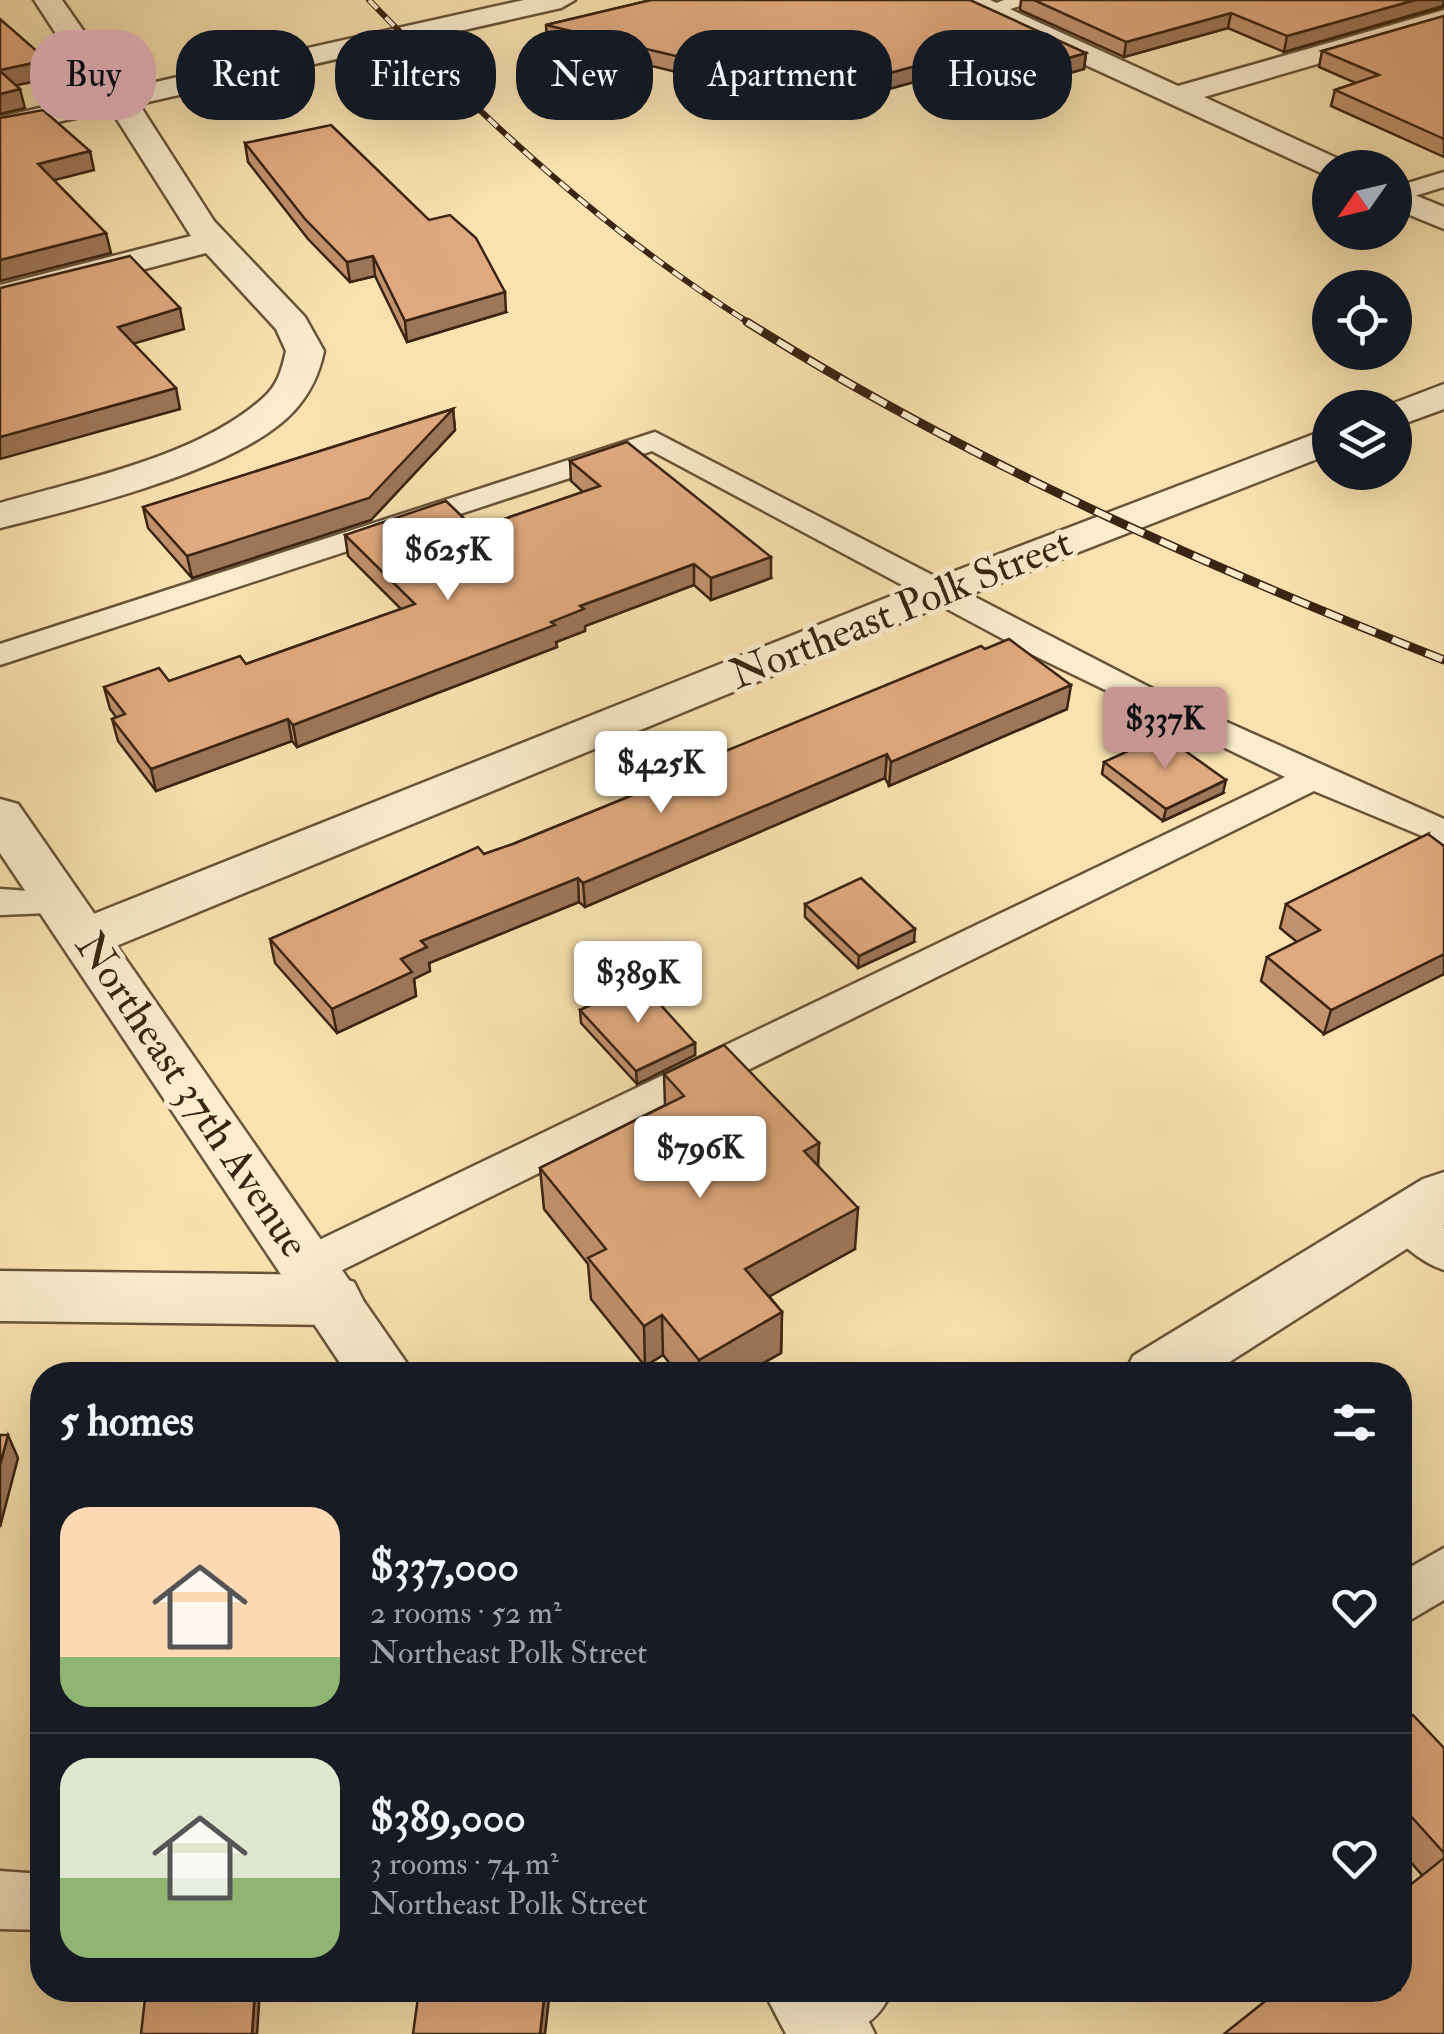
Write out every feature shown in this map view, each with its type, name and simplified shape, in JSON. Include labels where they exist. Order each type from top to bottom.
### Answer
[{"type":"street","points":[[48,0],[67,30]]},
{"type":"street","points":[[156,90],[561,0]]},
{"type":"street","points":[[978,5],[1312,159]]},
{"type":"street","points":[[1176,96],[1444,18]]},
{"type":"street","points":[[0,126],[30,119]]},
{"type":"street","points":[[0,516],[221,444],[266,413],[297,383],[306,351],[292,325],[212,241],[136,120]]},
{"type":"street","points":[[1412,204],[1444,219]]},
{"type":"street","points":[[0,296],[212,241]]},
{"type":"street","points":[[1412,407],[1444,395]]},
{"type":"street","name":"Northeast Polk Street","points":[[72,920],[1312,447]]},
{"type":"street","name":"Northeast 37th Avenue","points":[[0,816],[374,1362]]},
{"type":"street","points":[[1179,1362],[1431,1222]]},
{"type":"street","points":[[0,1296],[320,1283]]},
{"type":"lane","points":[[978,5],[1028,0]]},
{"type":"lane","points":[[1412,190],[1444,179]]},
{"type":"lane","points":[[0,655],[655,441],[936,593],[1310,779],[1444,832]]},
{"type":"lane","points":[[320,1283],[1310,779]]},
{"type":"lane","points":[[0,902],[72,920]]},
{"type":"lane","points":[[1412,1594],[1444,1571]]},
{"type":"lane","points":[[0,1900],[30,1901]]},
{"type":"building","points":[[651,0],[970,0],[1036,30],[912,30],[912,67],[892,72],[892,30],[673,30],[673,55],[653,51],[653,30],[567,30],[546,25]]},
{"type":"building","points":[[1034,0],[1415,0],[1287,36],[1231,13],[1126,42]]},
{"type":"building","points":[[1444,16],[1444,139],[1335,90],[1379,75],[1322,51]]},
{"type":"building","points":[[0,19],[30,45],[30,64],[0,70]]},
{"type":"building","points":[[1072,47],[1086,53],[1072,57]]},
{"type":"building","points":[[0,71],[20,89],[0,94]]},
{"type":"building","points":[[30,112],[30,120],[54,120],[90,151],[38,164],[106,233],[0,260],[0,118]]},
{"type":"building","points":[[331,125],[429,220],[450,215],[476,238],[505,292],[405,321],[373,256],[347,262],[305,219],[245,143]]},
{"type":"building","points":[[130,256],[180,308],[118,327],[176,388],[0,437],[0,288]]},
{"type":"building","points":[[453,409],[369,498],[187,556],[143,507]]},
{"type":"building","points":[[627,442],[771,557],[711,578],[694,564],[580,606],[584,609],[551,622],[555,625],[293,725],[288,719],[151,769],[112,719],[125,714],[104,687],[159,668],[169,681],[240,656],[246,664],[415,604],[345,535],[446,501],[475,529],[600,486],[570,461]]},
{"type":"building","points":[[1009,639],[1071,685],[891,762],[887,754],[583,883],[578,878],[421,941],[427,947],[401,959],[412,972],[332,1009],[270,939],[478,847],[484,854],[513,844],[699,768],[719,758],[716,755],[981,646],[985,649]]},
{"type":"building","points":[[1163,735],[1226,780],[1166,809],[1104,762]]},
{"type":"building","points":[[1428,834],[1444,846],[1444,954],[1331,1010],[1267,957],[1320,930],[1286,904]]},
{"type":"building","points":[[861,878],[915,929],[859,956],[805,904]]},
{"type":"building","points":[[640,982],[695,1043],[636,1071],[580,1010]]},
{"type":"building","points":[[724,1045],[819,1143],[804,1151],[858,1208],[745,1269],[782,1312],[699,1360],[662,1315],[644,1326],[588,1258],[606,1249],[540,1168],[684,1096],[664,1074]]},
{"type":"building","points":[[0,1435],[8,1435],[0,1465]]},
{"type":"building","points":[[1412,1716],[1444,1748],[1444,1853],[1412,1817]]},
{"type":"building","points":[[1444,1858],[1444,2034],[1224,2034],[1264,2002],[1412,2002],[1412,1883]]},
{"type":"building","points":[[145,2002],[254,2002],[252,2034],[141,2034]]},
{"type":"building","points":[[417,2002],[544,2002],[540,2034],[413,2034]]},
{"type":"railway","points":[[369,0],[550,174],[648,253],[751,324]]},
{"type":"railway","points":[[747,322],[914,420],[1000,465],[1175,548],[1444,660]]}]
